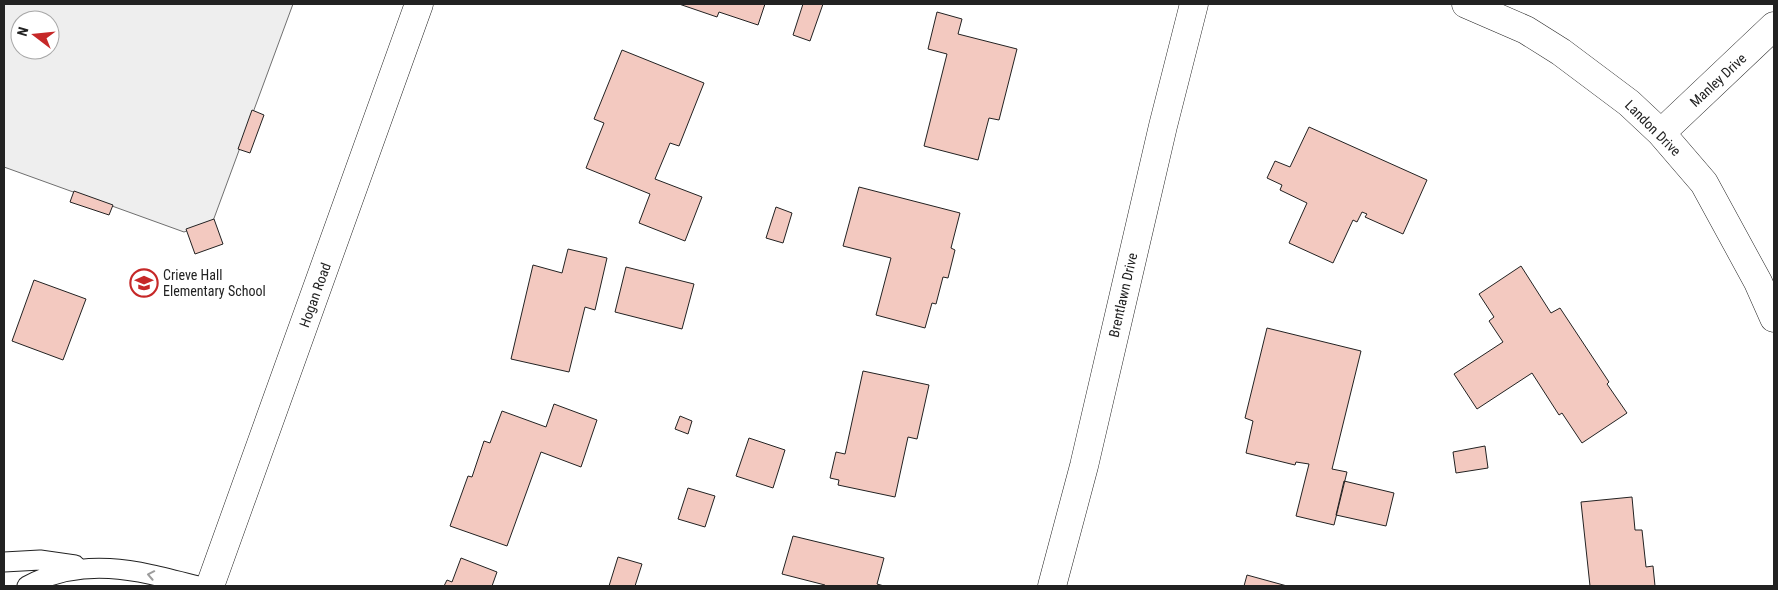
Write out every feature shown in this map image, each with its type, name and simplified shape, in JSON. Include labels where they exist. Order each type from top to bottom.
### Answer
[{"type":"street","name":"Hogan Road","points":[[210,586],[419,4]]},
{"type":"street","name":"Brentlawn Drive","points":[[1052,586],[1084,466],[1163,126],[1194,4]]},
{"type":"street","name":"Landon Drive","points":[[1466,4],[1526,30],[1561,52],[1630,103],[1660,133],[1704,183],[1758,282],[1774,318]]},
{"type":"street","name":"Manley Drive","points":[[1660,133],[1774,26]]},
{"type":"lane","points":[[4,562],[40,560],[116,569],[152,574],[198,586]]},
{"type":"lane","points":[[37,583],[58,572],[116,569]]},
{"type":"shaded area","points":[[4,4],[293,4],[213,221],[184,232],[4,167]]},
{"type":"building","points":[[679,4],[765,4],[758,25],[719,12],[717,17]]},
{"type":"building","points":[[803,4],[823,4],[810,41],[793,35]]},
{"type":"building","points":[[937,12],[962,19],[958,34],[1017,49],[999,120],[989,118],[978,160],[924,146],[947,54],[928,49]]},
{"type":"building","points":[[622,50],[704,83],[679,146],[670,143],[655,179],[702,197],[685,241],[639,223],[650,194],[586,168],[604,123],[594,119]]},
{"type":"building","points":[[252,110],[264,115],[250,153],[238,149]]},
{"type":"building","points":[[1309,127],[1427,180],[1403,234],[1365,217],[1367,214],[1362,212],[1357,222],[1353,220],[1333,263],[1289,243],[1307,203],[1280,190],[1282,185],[1267,178],[1275,161],[1290,167]]},
{"type":"building","points":[[859,187],[960,213],[951,248],[955,250],[948,278],[943,277],[936,304],[932,303],[925,328],[876,315],[891,258],[843,246]]},
{"type":"building","points":[[74,191],[113,205],[109,215],[70,202]]},
{"type":"building","points":[[776,207],[792,213],[783,243],[766,238]]},
{"type":"building","points":[[214,219],[223,244],[195,254],[186,229]]},
{"type":"building","points":[[568,249],[607,258],[595,310],[585,307],[569,372],[511,359],[533,265],[562,273]]},
{"type":"building","points":[[1521,266],[1551,313],[1560,308],[1609,382],[1607,384],[1627,413],[1582,443],[1562,413],[1559,415],[1532,373],[1477,409],[1454,374],[1503,342],[1489,321],[1494,317],[1479,294]]},
{"type":"building","points":[[626,267],[694,284],[682,329],[615,312]]},
{"type":"building","points":[[34,280],[86,299],[63,360],[12,341]]},
{"type":"building","points":[[1267,328],[1361,351],[1332,469],[1347,472],[1334,525],[1296,516],[1309,464],[1296,462],[1295,465],[1246,453],[1253,421],[1245,418]]},
{"type":"building","points":[[863,371],[929,385],[917,439],[908,437],[895,497],[838,485],[839,480],[830,478],[836,452],[845,454]]},
{"type":"building","points":[[554,404],[597,420],[581,467],[541,452],[507,546],[450,526],[468,476],[472,477],[484,441],[490,443],[502,411],[546,427]]},
{"type":"building","points":[[680,416],[692,421],[688,434],[675,429]]},
{"type":"building","points":[[749,438],[785,450],[773,488],[736,476]]},
{"type":"building","points":[[1485,446],[1488,468],[1456,473],[1453,452]]},
{"type":"building","points":[[1344,481],[1394,493],[1386,526],[1336,515]]},
{"type":"building","points":[[688,488],[715,496],[705,527],[678,519]]},
{"type":"building","points":[[1632,497],[1635,530],[1642,530],[1646,567],[1653,566],[1655,586],[1590,586],[1581,502]]},
{"type":"building","points":[[793,536],[884,558],[877,584],[884,586],[824,586],[782,574]]},
{"type":"building","points":[[618,557],[642,564],[635,586],[609,586]]},
{"type":"building","points":[[461,558],[497,572],[492,586],[444,586],[447,580],[452,582]]},
{"type":"building","points":[[1247,575],[1287,586],[1244,586]]},
{"type":"place","name":"Crieve Hall Elementary School","points":[[144,283]]}]
